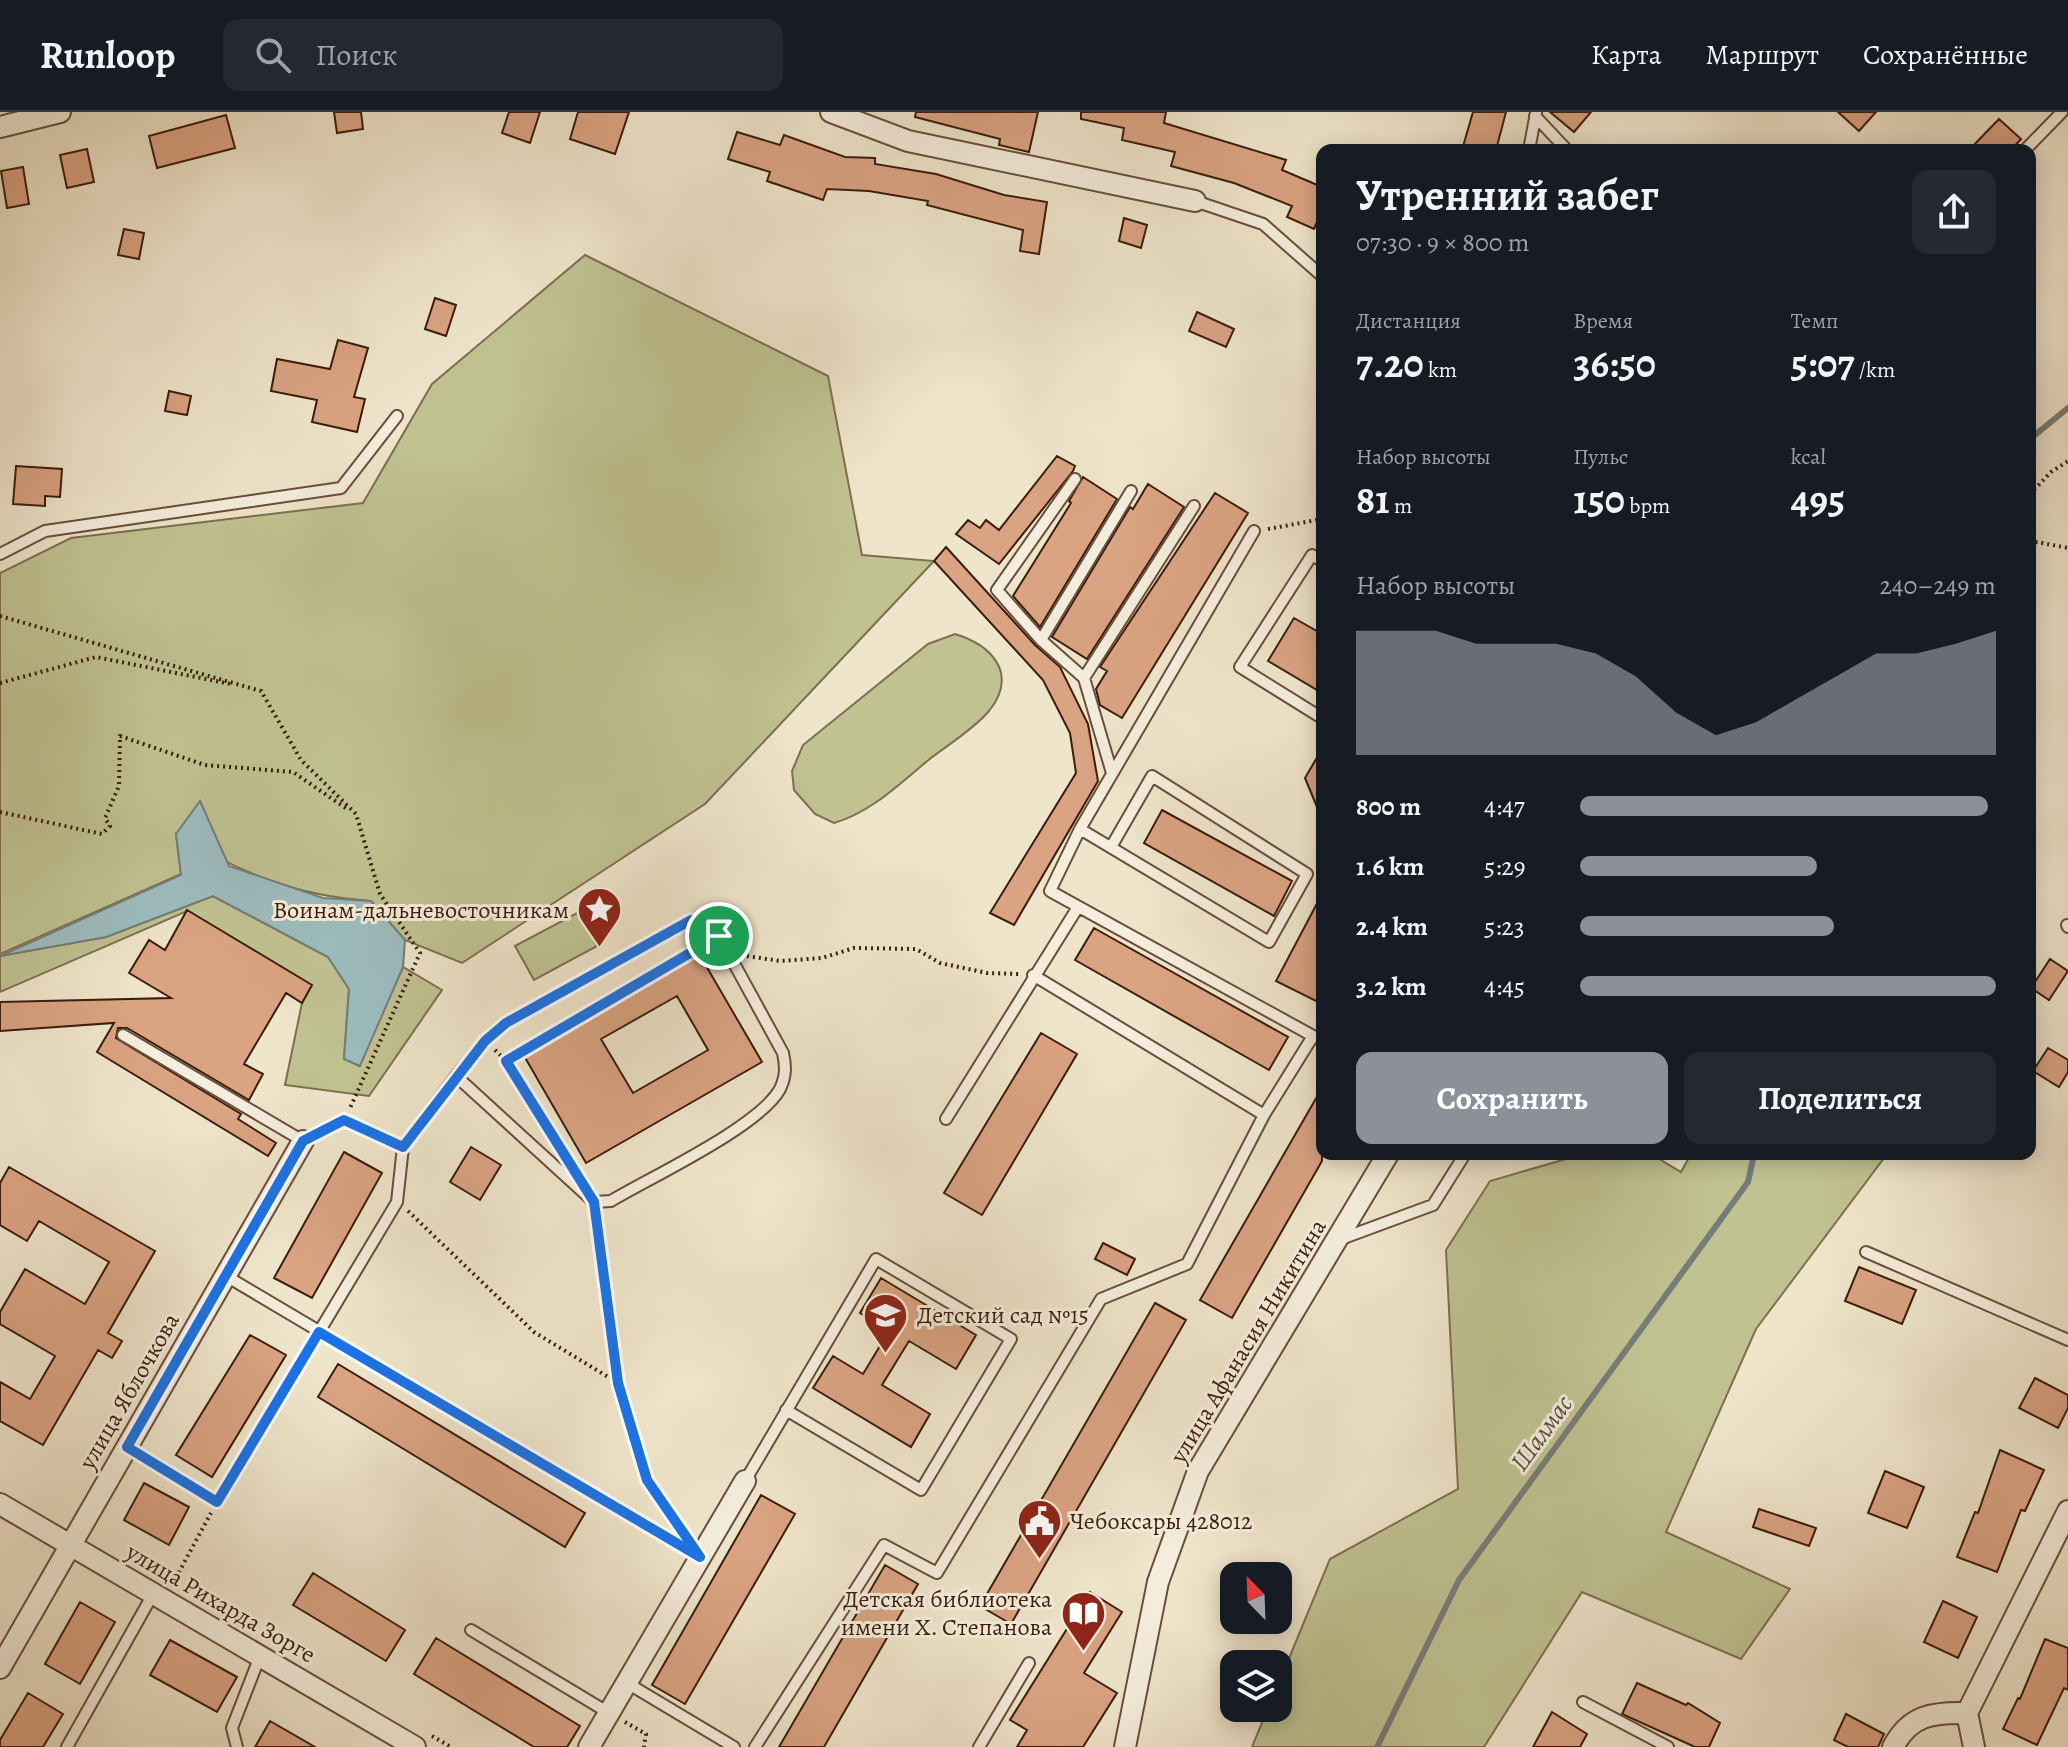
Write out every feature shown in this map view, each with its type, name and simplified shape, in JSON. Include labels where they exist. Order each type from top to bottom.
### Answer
[{"type":"street","points":[[0,127],[60,112]]},
{"type":"street","points":[[831,112],[908,141],[1195,201]]},
{"type":"street","name":"улица Яблочкова","points":[[0,1668],[303,1141]]},
{"type":"street","name":"улица Афанасия Никитина","points":[[1125,1747],[1158,1582],[1198,1471],[1385,1160]]},
{"type":"street","points":[[589,1747],[745,1481]]},
{"type":"street","name":"улица Рихарда Зорге","points":[[0,1504],[161,1591],[260,1656],[415,1747]]},
{"type":"street","points":[[1974,1747],[1967,1713],[2068,1511]]},
{"type":"street","points":[[1893,1747],[1901,1731],[1915,1719],[1940,1713],[1967,1713]]},
{"type":"lane","points":[[2031,144],[2062,112]]},
{"type":"lane","points":[[1530,144],[1536,114]]},
{"type":"lane","points":[[1536,114],[1562,144]]},
{"type":"lane","points":[[1195,201],[1263,224],[1316,271]]},
{"type":"lane","points":[[0,554],[45,531],[341,488],[397,416]]},
{"type":"lane","points":[[1075,479],[997,590],[1041,640],[1084,678],[1112,773]]},
{"type":"lane","points":[[1041,640],[1131,491]]},
{"type":"lane","points":[[1084,678],[1194,506]]},
{"type":"lane","points":[[1254,531],[1080,829],[1050,891],[1316,1037]]},
{"type":"lane","points":[[1316,557],[1312,555],[1240,667],[1316,714]]},
{"type":"lane","points":[[1080,829],[1269,942],[1307,874],[1152,776],[1111,847]]},
{"type":"lane","points":[[946,1119],[1078,907]]},
{"type":"lane","points":[[127,1447],[217,1502],[397,1202],[403,1147],[456,1076],[485,1041],[506,1023],[677,924],[691,920],[707,923],[719,936],[783,1053],[786,1072],[779,1091],[755,1117],[611,1201],[594,1202],[456,1076]]},
{"type":"lane","points":[[1033,975],[1264,1115]]},
{"type":"lane","points":[[123,1035],[303,1141],[344,1120],[403,1147]]},
{"type":"lane","points":[[755,1747],[884,1545],[937,1573],[1101,1299],[1187,1264],[1264,1115],[1316,1039]]},
{"type":"lane","points":[[1339,1240],[1433,1205],[1461,1160]]},
{"type":"lane","points":[[1866,1252],[2068,1340]]},
{"type":"lane","points":[[745,1481],[786,1410],[876,1259],[1011,1339],[921,1490],[786,1410]]},
{"type":"lane","points":[[226,1276],[700,1557]]},
{"type":"lane","points":[[67,1747],[161,1591]]},
{"type":"lane","points":[[471,1630],[609,1713]]},
{"type":"lane","points":[[237,1747],[232,1728],[260,1656]]},
{"type":"lane","points":[[979,1747],[1029,1663]]},
{"type":"lane","points":[[627,1683],[734,1747]]},
{"type":"lane","points":[[1583,1702],[1668,1747]]},
{"type":"path","points":[[2036,488],[2051,472],[2068,461]]},
{"type":"path","points":[[1254,531],[1316,520]]},
{"type":"path","points":[[2036,542],[2068,548]]},
{"type":"path","points":[[0,616],[261,691],[301,760],[356,814],[380,894],[420,953],[344,1120]]},
{"type":"path","points":[[0,683],[96,657],[261,691]]},
{"type":"path","points":[[0,812],[102,834],[110,826],[105,818],[119,786],[120,736],[205,765],[293,772],[356,814]]},
{"type":"path","points":[[506,1061],[719,936]]},
{"type":"path","points":[[729,953],[780,961],[822,958],[854,948],[916,949],[940,963],[987,973],[1033,975]]},
{"type":"path","points":[[485,1041],[506,1061],[570,1163]]},
{"type":"path","points":[[397,1202],[534,1332],[618,1383]]},
{"type":"path","points":[[594,1202],[618,1383],[647,1480],[700,1557]]},
{"type":"path","points":[[161,1591],[217,1502]]},
{"type":"path","points":[[609,1713],[646,1734],[644,1747]]},
{"type":"green space","points":[[585,255],[828,376],[862,555],[934,561],[705,804],[462,963],[405,940],[371,901],[318,894],[269,880],[223,860],[176,834],[181,874],[0,954],[0,573],[71,538],[363,503],[432,384]]},
{"type":"green space","points":[[955,634],[980,645],[997,662],[1001,684],[998,697],[989,711],[969,730],[861,812],[834,823],[815,814],[794,790],[792,771],[803,745],[928,644]]},
{"type":"green space","points":[[213,896],[328,957],[349,989],[344,1058],[359,1066],[403,967],[442,990],[369,1096],[285,1085],[302,1003],[311,985],[187,911],[0,992],[0,956],[106,937]]},
{"type":"green space","points":[[579,912],[597,946],[534,980],[515,946]]},
{"type":"green space","points":[[1562,1160],[1661,1160],[1681,1172],[1688,1160],[1883,1160],[1756,1329],[1666,1532],[1790,1589],[1741,1659],[1582,1592],[1484,1747],[1252,1747],[1262,1722],[1292,1722],[1292,1651],[1330,1559],[1458,1489],[1446,1250],[1490,1181]]},
{"type":"water","points":[[200,801],[229,866],[323,898],[371,901],[405,940],[403,967],[360,1066],[344,1059],[349,989],[328,957],[213,896],[106,937],[0,956],[181,875],[176,834]]},
{"type":"building","points":[[334,112],[361,112],[363,129],[337,133]]},
{"type":"building","points":[[509,112],[540,112],[530,143],[502,133]]},
{"type":"building","points":[[578,112],[629,112],[615,154],[570,139]]},
{"type":"building","points":[[916,112],[1038,112],[1029,152],[999,145],[1000,139],[915,117]]},
{"type":"building","points":[[1081,112],[1166,112],[1164,123],[1286,160],[1282,170],[1316,184],[1314,229],[1287,217],[1292,206],[1234,183],[1171,166],[1175,152],[1122,140],[1124,128],[1081,119]]},
{"type":"building","points":[[1473,112],[1506,112],[1498,144],[1464,144]]},
{"type":"building","points":[[1550,112],[1591,112],[1574,132]]},
{"type":"building","points":[[1838,112],[1876,112],[1859,131]]},
{"type":"building","points":[[226,115],[235,148],[157,168],[149,136]]},
{"type":"building","points":[[1999,119],[2021,139],[2016,144],[1975,144]]},
{"type":"building","points":[[737,132],[780,145],[784,135],[845,157],[875,158],[875,164],[936,174],[1004,195],[1047,202],[1039,254],[1020,251],[1023,230],[927,205],[928,201],[869,191],[827,189],[823,200],[767,181],[770,172],[728,159]]},
{"type":"building","points":[[87,149],[94,182],[67,188],[60,155]]},
{"type":"building","points":[[23,167],[29,204],[7,208],[1,171]]},
{"type":"building","points":[[1124,218],[1147,225],[1141,248],[1119,241]]},
{"type":"building","points":[[124,229],[144,233],[139,259],[118,255]]},
{"type":"building","points":[[435,298],[456,305],[446,336],[425,329]]},
{"type":"building","points":[[1197,312],[1234,329],[1226,347],[1189,331]]},
{"type":"building","points":[[338,340],[368,348],[354,397],[365,399],[357,432],[312,422],[317,400],[271,391],[277,359],[330,369]]},
{"type":"building","points":[[169,391],[191,396],[187,415],[165,411]]},
{"type":"building","points":[[1057,456],[1075,466],[1073,471],[999,564],[956,534],[968,520],[980,528],[986,520],[999,530]]},
{"type":"building","points":[[16,466],[62,469],[60,497],[45,496],[45,506],[13,504]]},
{"type":"building","points":[[1083,477],[1117,499],[1040,627],[1013,596],[1071,503],[1069,501]]},
{"type":"building","points":[[1148,484],[1184,507],[1087,659],[1052,637],[1130,507],[1133,509]]},
{"type":"building","points":[[1215,493],[1248,513],[1122,718],[1100,705],[1096,689],[1107,671],[1100,667]]},
{"type":"building","points":[[946,547],[1035,645],[1060,667],[1088,724],[1098,781],[1014,925],[990,913],[1076,773],[1070,733],[1043,680],[934,561]]},
{"type":"building","points":[[1294,618],[1316,631],[1316,689],[1268,661]]},
{"type":"building","points":[[1316,759],[1316,805],[1305,778]]},
{"type":"building","points":[[1162,810],[1292,881],[1274,916],[1144,843]]},
{"type":"building","points":[[1316,905],[1316,1001],[1276,981]]},
{"type":"building","points":[[187,910],[312,985],[302,1003],[286,993],[244,1064],[263,1074],[249,1100],[127,1028],[118,1028],[116,1038],[241,1114],[238,1119],[276,1143],[268,1156],[97,1052],[114,1023],[0,1031],[0,1002],[171,998],[129,973],[149,940],[165,950]]},
{"type":"building","points":[[1094,928],[1288,1037],[1269,1070],[1075,960]]},
{"type":"building","points":[[698,952],[762,1062],[586,1163],[523,1054]],"holes":[[[677,996],[708,1050],[633,1093],[601,1039]]]},
{"type":"building","points":[[2050,959],[2068,971],[2049,1000],[2036,991],[2036,980]]},
{"type":"building","points":[[1041,1033],[1077,1054],[982,1215],[944,1193]]},
{"type":"building","points":[[2048,1048],[2068,1060],[2068,1072],[2059,1087],[2036,1073],[2036,1066]]},
{"type":"building","points":[[1316,1098],[1316,1160],[1322,1161],[1232,1318],[1200,1300]]},
{"type":"building","points":[[471,1147],[501,1165],[480,1200],[450,1182]]},
{"type":"building","points":[[344,1152],[382,1173],[312,1298],[274,1278]]},
{"type":"building","points":[[9,1167],[155,1251],[108,1333],[122,1341],[112,1358],[98,1350],[43,1445],[0,1421],[0,1382],[30,1399],[55,1356],[0,1324],[0,1312],[25,1269],[85,1304],[109,1262],[39,1221],[27,1241],[0,1225],[0,1183]]},
{"type":"building","points":[[1103,1243],[1135,1259],[1127,1275],[1095,1259]]},
{"type":"building","points":[[1859,1267],[1916,1290],[1902,1324],[1845,1301]]},
{"type":"building","points":[[881,1278],[976,1335],[956,1369],[909,1341],[882,1385],[930,1414],[911,1447],[813,1388],[833,1356],[863,1374],[889,1331],[860,1313]]},
{"type":"building","points":[[1155,1303],[1186,1320],[1011,1624],[980,1606]]},
{"type":"building","points":[[250,1335],[286,1355],[212,1477],[176,1455]]},
{"type":"building","points":[[338,1364],[585,1513],[565,1547],[318,1397]]},
{"type":"building","points":[[2035,1378],[2068,1395],[2068,1408],[2058,1428],[2019,1408]]},
{"type":"building","points":[[2000,1450],[2044,1470],[2025,1511],[2021,1510],[1997,1572],[1957,1557],[1975,1512],[1978,1513]]},
{"type":"building","points":[[1885,1471],[1924,1487],[1907,1528],[1868,1513]]},
{"type":"building","points":[[144,1483],[189,1507],[169,1545],[124,1520]]},
{"type":"building","points":[[761,1495],[795,1514],[685,1704],[652,1685]]},
{"type":"building","points":[[1759,1509],[1816,1528],[1809,1546],[1753,1527]]},
{"type":"building","points":[[885,1565],[918,1584],[824,1747],[779,1747]]},
{"type":"building","points":[[313,1573],[405,1630],[386,1661],[293,1605]]},
{"type":"building","points":[[1090,1592],[1122,1612],[1084,1673],[1117,1693],[1083,1747],[1017,1747],[1027,1730],[1010,1720]]},
{"type":"building","points":[[1943,1601],[1977,1617],[1958,1658],[1924,1642]]},
{"type":"building","points":[[80,1602],[115,1622],[80,1684],[45,1664]]},
{"type":"building","points":[[436,1638],[580,1726],[567,1747],[534,1747],[414,1674]]},
{"type":"building","points":[[2045,1639],[2068,1648],[2068,1690],[2064,1688],[2037,1745],[2003,1729],[2020,1699]]},
{"type":"building","points":[[170,1640],[237,1677],[217,1712],[150,1675]]},
{"type":"building","points":[[1637,1683],[1686,1705],[1688,1703],[1720,1723],[1709,1747],[1695,1747],[1622,1714]]},
{"type":"building","points":[[28,1693],[63,1714],[43,1747],[0,1747],[0,1740]]},
{"type":"building","points":[[1552,1712],[1587,1734],[1580,1747],[1533,1747]]},
{"type":"building","points":[[1846,1714],[1884,1734],[1878,1747],[1848,1747],[1834,1740]]},
{"type":"building","points":[[270,1721],[315,1747],[255,1747]]},
{"type":"waterway","name":"Шалмас","points":[[2036,434],[2068,408]]},
{"type":"waterway","name":"Шалмас","points":[[1377,1747],[1459,1580],[1748,1182],[1753,1160]]},
{"type":"place","name":"Воинам-дальневосточникам","points":[[600,949]]},
{"type":"place","name":"Детский сад №15","points":[[886,1354]]},
{"type":"place","name":"Чебоксары 428012","points":[[1039,1560]]},
{"type":"place","name":"Детская библиотека имени Х. Степанова","points":[[1083,1652]]},
{"type":"route","points":[[691,920],[707,923],[719,936],[506,1061],[594,1202],[618,1383],[647,1480],[700,1557],[319,1332],[217,1502],[127,1447],[303,1141],[344,1120],[403,1147],[485,1041],[506,1023],[677,924],[691,920]]}]
